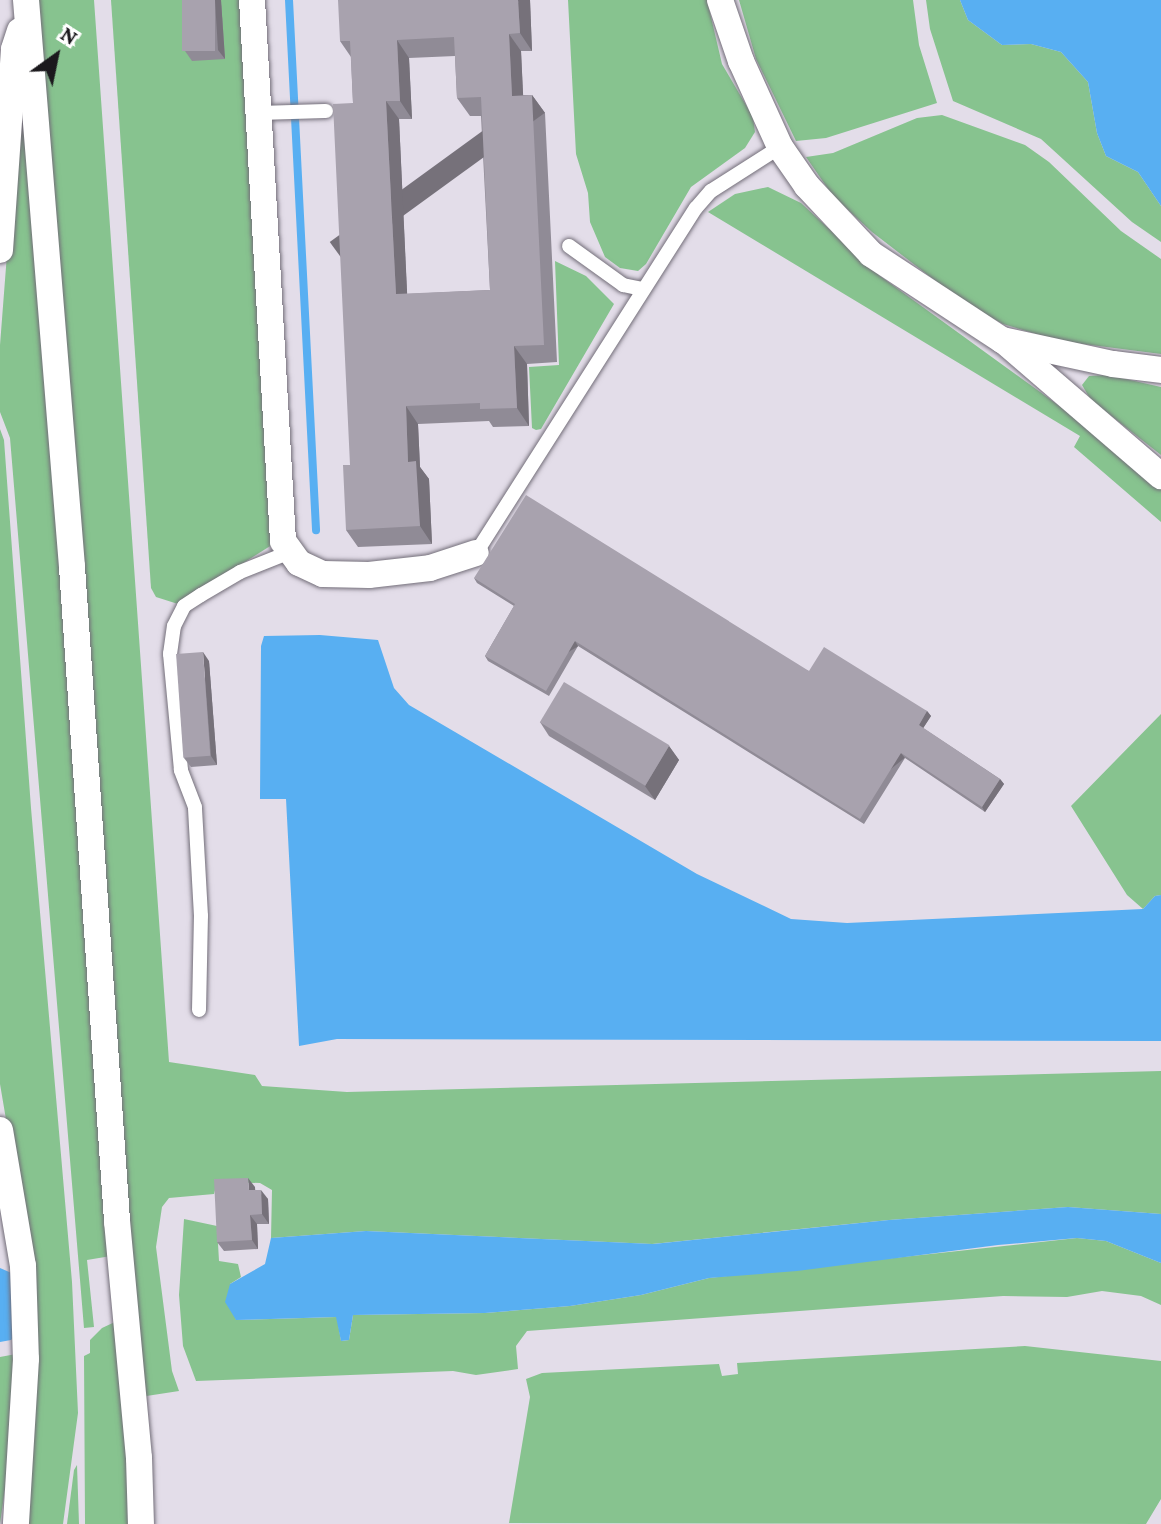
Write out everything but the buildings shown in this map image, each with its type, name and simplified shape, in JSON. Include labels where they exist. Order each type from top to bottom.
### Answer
[{"type":"street","points":[[252,0],[283,541],[299,563],[323,574],[369,575],[430,568],[476,553]]},
{"type":"street","points":[[720,0],[741,61],[780,147],[807,186],[871,254],[1002,340],[1161,476]]},
{"type":"street","points":[[0,250],[14,49],[27,5]]},
{"type":"street","points":[[27,5],[72,567],[116,1205],[139,1458],[141,1524]]},
{"type":"street","points":[[1002,340],[1113,364],[1161,370]]},
{"type":"street","points":[[0,1130],[23,1266],[26,1374],[16,1524]]},
{"type":"lane","points":[[258,113],[326,111]]},
{"type":"lane","points":[[476,553],[642,289],[711,191],[780,147]]},
{"type":"lane","points":[[569,246],[623,285],[642,289]]},
{"type":"lane","points":[[199,1010],[201,916],[195,807],[181,770],[170,654],[174,626],[184,606],[240,572],[290,552]]},
{"type":"green space","points":[[34,0],[94,0],[169,1062],[255,1075],[262,1086],[347,1092],[1161,1071],[1161,1214],[1068,1207],[889,1220],[652,1244],[366,1231],[271,1238],[272,1190],[260,1183],[217,1182],[214,1194],[169,1198],[162,1207],[156,1247],[172,1371],[179,1391],[140,1397]]},
{"type":"green space","points":[[111,0],[244,0],[275,543],[178,604],[156,597],[151,588]]},
{"type":"green space","points":[[568,0],[707,0],[722,64],[753,117],[755,132],[745,148],[691,187],[646,264],[638,271],[620,268],[605,257],[590,222],[588,193],[576,154]]},
{"type":"green space","points":[[739,0],[913,0],[919,45],[937,103],[826,138],[796,141],[756,59]]},
{"type":"green space","points":[[926,0],[960,0],[968,20],[1002,45],[1031,44],[1061,52],[1088,82],[1097,133],[1106,156],[1138,172],[1161,206],[1161,242],[1132,222],[1041,139],[953,101],[930,29]]},
{"type":"green space","points":[[28,77],[111,1256],[87,1260],[94,1327],[84,1328],[10,438],[0,412],[0,345],[14,163]]},
{"type":"green space","points":[[942,115],[1025,145],[1049,162],[1121,231],[1161,259],[1161,354],[1060,341],[1003,324],[963,302],[872,232],[833,196],[806,157],[833,153],[917,118]]},
{"type":"green space","points":[[768,187],[801,203],[880,276],[1087,426],[1161,486],[1161,522],[1074,447],[1080,436],[708,212],[735,194]]},
{"type":"green space","points":[[555,261],[586,276],[614,304],[541,429],[536,430],[532,428],[529,367],[559,365]]},
{"type":"green space","points":[[1108,375],[1161,387],[1161,455],[1091,400],[1082,385],[1089,376]]},
{"type":"green space","points":[[0,429],[4,440],[31,808],[72,1282],[78,1413],[63,1524],[23,1524],[31,1267],[0,1084]]},
{"type":"green space","points":[[1161,714],[1161,895],[1155,896],[1143,909],[1127,895],[1071,806]]},
{"type":"green space","points":[[184,1219],[217,1226],[219,1261],[238,1264],[241,1277],[230,1284],[236,1320],[337,1317],[341,1341],[349,1340],[353,1315],[485,1313],[570,1306],[641,1295],[709,1278],[1077,1238],[1106,1241],[1161,1263],[1161,1305],[1141,1296],[1102,1291],[1067,1297],[1003,1296],[527,1331],[516,1346],[518,1369],[476,1375],[453,1371],[196,1381],[183,1346],[179,1295]]},
{"type":"green space","points":[[117,1321],[124,1391],[129,1524],[85,1524],[84,1356],[90,1353],[90,1340],[102,1328]]},
{"type":"green space","points":[[1025,1346],[1161,1361],[1161,1499],[1146,1524],[509,1523],[530,1397],[526,1379],[542,1373],[719,1364],[722,1376],[738,1374],[737,1363]]},
{"type":"green space","points":[[16,1354],[12,1438],[0,1524],[0,1357]]},
{"type":"green space","points":[[77,1465],[79,1524],[67,1524],[74,1470]]},
{"type":"water","points":[[960,0],[1161,0],[1161,206],[1138,172],[1106,156],[1097,133],[1088,82],[1061,52],[1031,44],[1002,45],[968,20]]},
{"type":"water","points":[[320,635],[378,640],[394,688],[409,705],[697,874],[791,919],[847,923],[1143,909],[1155,896],[1161,895],[1161,1041],[337,1039],[299,1046],[286,799],[260,799],[261,646],[264,636]]},
{"type":"water","points":[[1068,1207],[1161,1214],[1161,1263],[1106,1241],[1077,1238],[998,1245],[797,1271],[709,1278],[641,1295],[570,1306],[485,1313],[353,1315],[349,1340],[341,1341],[336,1317],[236,1320],[225,1302],[230,1284],[265,1264],[271,1238],[366,1231],[653,1244],[889,1220]]},
{"type":"water","points":[[0,1268],[16,1275],[19,1332],[11,1340],[0,1342]]},
{"type":"waterway","points":[[289,0],[316,530]]}]
